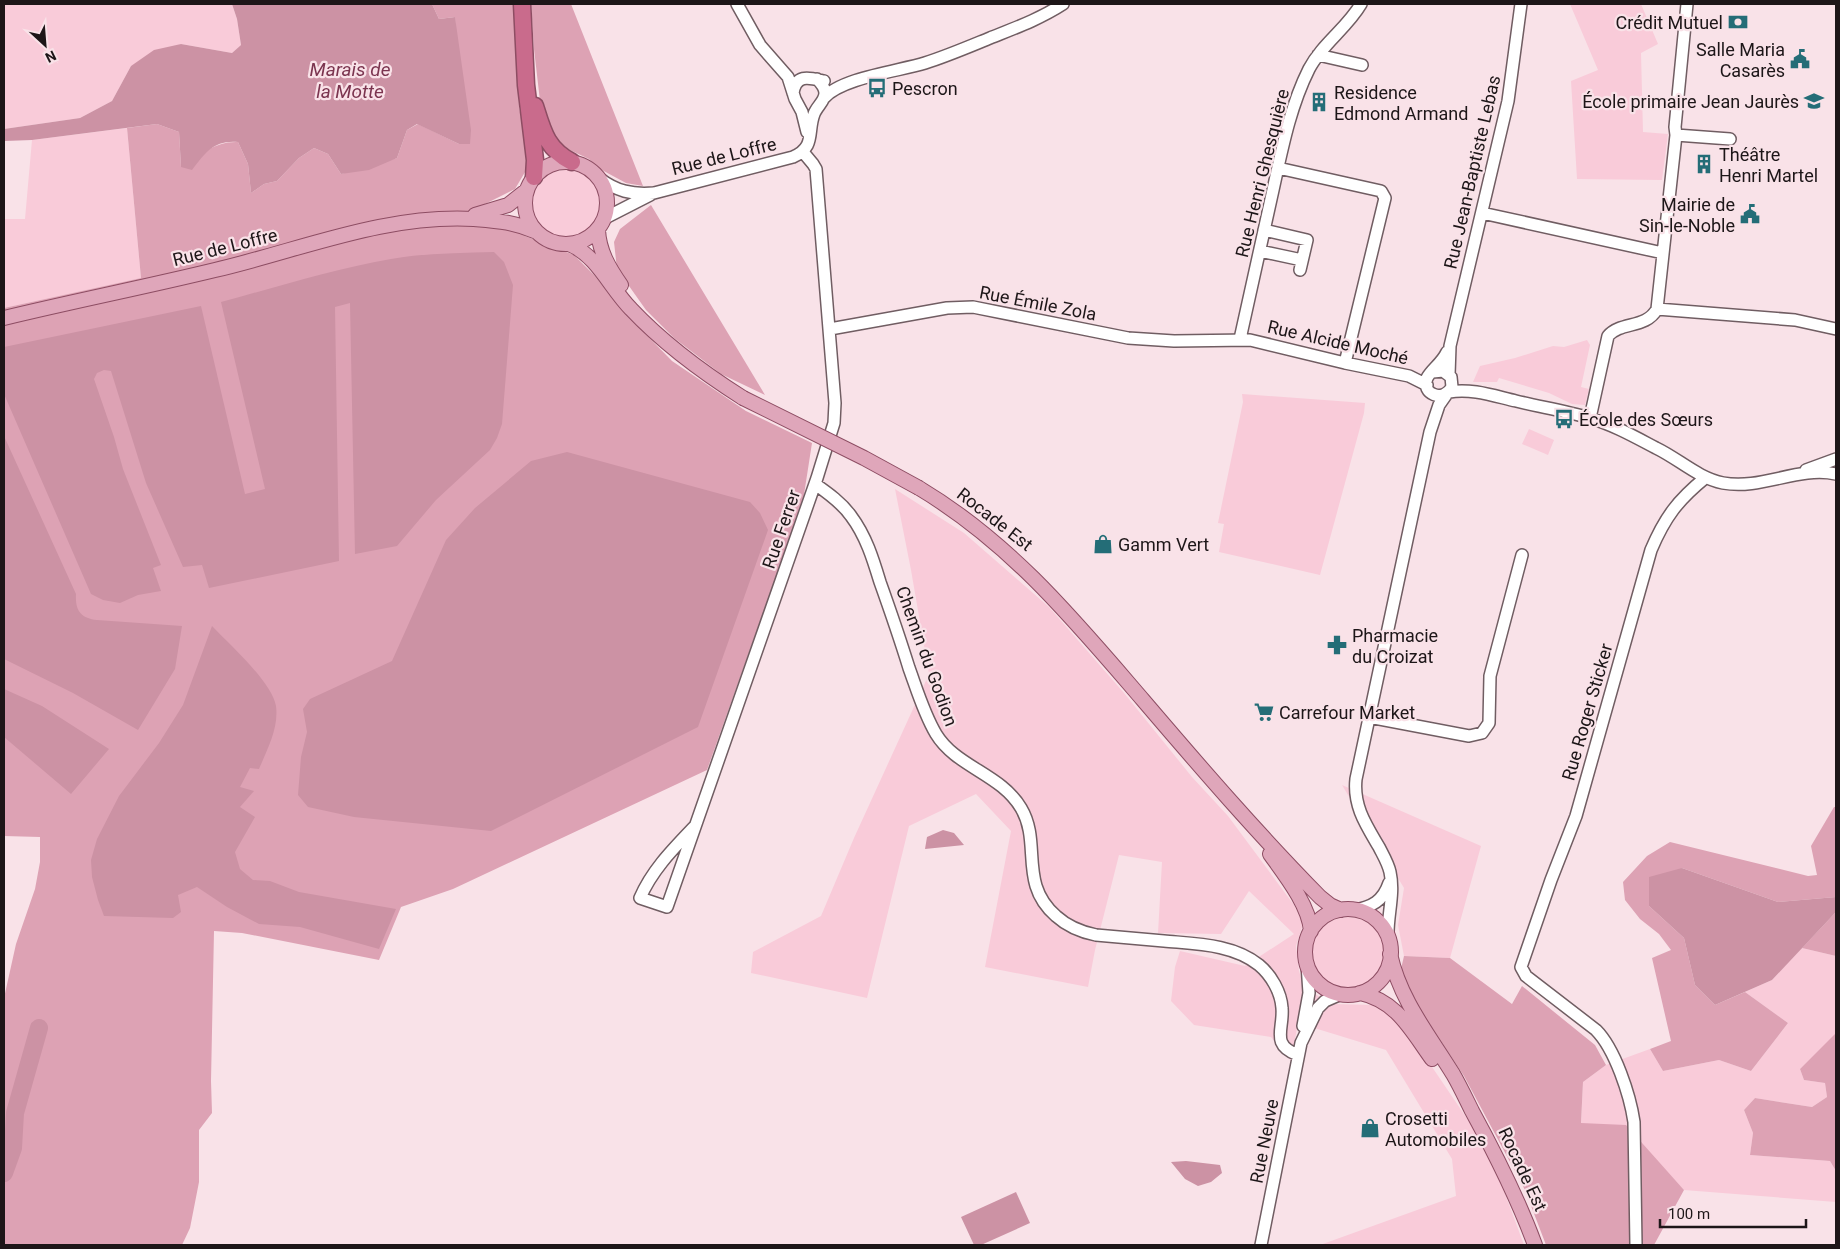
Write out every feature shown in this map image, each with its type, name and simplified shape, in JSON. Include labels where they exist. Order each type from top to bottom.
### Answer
[{"type":"highway","points":[[522,4],[528,106],[535,160],[530,184]]},
{"type":"highway","points":[[525,68],[546,139],[554,150],[572,162]]},
{"type":"main road","points":[[602,224],[588,239],[571,244],[553,243],[536,232],[529,222],[525,210],[530,184],[543,169],[559,162],[572,162],[585,166],[599,178],[607,197],[600,245],[611,269],[656,332]]},
{"type":"main road","name":"Rue de Loffre","points":[[456,218],[504,207],[518,199],[530,184]]},
{"type":"main road","name":"Rue de Loffre","points":[[4,318],[221,269],[374,227],[403,222],[456,218],[505,221],[522,225],[536,232]]},
{"type":"main road","points":[[571,244],[585,253],[626,305],[656,332]]},
{"type":"main road","name":"Rocade Est","points":[[656,332],[700,370],[743,398],[920,488],[986,534],[1037,580],[1103,653],[1245,819]]},
{"type":"main road","points":[[1245,819],[1330,905],[1368,915],[1377,921],[1388,938],[1390,954],[1398,982],[1453,1074],[1472,1111]]},
{"type":"main road","points":[[1245,819],[1297,895],[1308,914],[1311,931]]},
{"type":"main road","points":[[1348,910],[1323,918],[1311,931],[1305,950],[1307,964],[1310,973],[1319,984],[1331,992],[1340,994],[1360,993],[1368,990],[1380,980],[1387,968],[1390,954]]},
{"type":"main road","points":[[1360,993],[1376,998],[1393,1008],[1472,1111]]},
{"type":"main road","name":"Rocade Est","points":[[1472,1111],[1512,1188],[1535,1245]]},
{"type":"street","points":[[737,4],[758,42],[770,56],[792,72],[836,82],[861,80]]},
{"type":"street","points":[[812,78],[796,84],[795,98],[806,108],[812,108],[822,101],[833,89],[945,56],[1035,20],[1063,4]]},
{"type":"street","name":"Rue Henri Ghesquière","points":[[1240,339],[1278,168],[1297,100],[1309,69],[1318,55],[1354,15],[1361,4]]},
{"type":"street","name":"Rue Jean-Baptiste Lebas","points":[[1450,376],[1448,364],[1450,346],[1508,101],[1520,4]]},
{"type":"street","points":[[1590,418],[1608,336],[1617,329],[1644,321],[1654,315],[1657,309],[1676,135],[1675,127],[1687,4]]},
{"type":"street","points":[[1318,55],[1362,64]]},
{"type":"street","name":"Rue de Loffre","points":[[770,56],[788,77],[802,112],[807,140],[803,152]]},
{"type":"street","points":[[812,78],[824,87],[822,101]]},
{"type":"street","name":"Rue de Loffre","points":[[599,178],[621,191],[638,194],[654,193],[788,159],[803,152],[810,140],[813,116],[822,101]]},
{"type":"street","points":[[1676,135],[1730,139]]},
{"type":"street","name":"Rue Ferrer","points":[[694,827],[658,866],[648,880],[640,898],[667,907],[815,484],[835,417],[830,329],[816,169],[803,152]]},
{"type":"street","points":[[1278,168],[1381,191],[1384,195],[1386,201],[1345,363]]},
{"type":"street","name":"Rue de Loffre","points":[[602,224],[654,193]]},
{"type":"street","points":[[1482,213],[1663,254]]},
{"type":"street","points":[[1260,251],[1301,265],[1307,240],[1264,230]]},
{"type":"street","name":"Rue Émile Zola","points":[[830,329],[947,308],[965,307],[980,308],[1128,338],[1174,341],[1240,339]]},
{"type":"street","points":[[1657,309],[1795,320],[1836,329]]},
{"type":"street","name":"Rue Alcide Moché","points":[[1240,339],[1257,341],[1345,363],[1413,377],[1428,388]]},
{"type":"street","name":"Rue Jean-Baptiste Lebas","points":[[1433,372],[1443,360],[1450,346]]},
{"type":"street","points":[[1430,432],[1431,410],[1428,377],[1433,372],[1442,370],[1461,384],[1487,394]]},
{"type":"street","points":[[1388,938],[1392,895],[1391,877],[1388,864],[1364,822],[1356,801],[1357,773],[1430,432],[1439,405],[1452,385],[1450,376]]},
{"type":"street","points":[[1428,388],[1437,396],[1468,391],[1590,418],[1621,429],[1666,452],[1705,478],[1724,483],[1753,484],[1836,468]]},
{"type":"street","points":[[1795,476],[1836,459]]},
{"type":"street","points":[[1823,472],[1836,474]]},
{"type":"street","name":"Rue Roger Sticker","points":[[1636,1245],[1634,1122],[1614,1058],[1607,1044],[1596,1030],[1526,976],[1521,967],[1550,880],[1579,806],[1651,550],[1667,518],[1678,503],[1705,478]]},
{"type":"street","name":"Chemin du Godion","points":[[815,484],[846,510],[865,540],[916,687],[928,718],[939,739],[954,755],[1006,790],[1024,813],[1028,827],[1034,880],[1037,892],[1045,905],[1062,922],[1090,934],[1209,945],[1233,951],[1254,961],[1268,974],[1280,998],[1283,1010],[1280,1038],[1283,1046],[1288,1052],[1298,1055]]},
{"type":"street","points":[[1369,717],[1469,736],[1478,735],[1485,730],[1489,723],[1490,676],[1522,555]]},
{"type":"street","points":[[1348,910],[1370,906],[1382,899],[1387,891],[1391,877]]},
{"type":"street","name":"Rue Neuve","points":[[1262,1245],[1301,1043],[1309,993],[1307,964]]},
{"type":"street","name":"Rue Neuve","points":[[1301,1043],[1318,1008],[1325,1001],[1340,994]]},
{"type":"shaded area","points":[[4,4],[232,4],[237,19],[241,45],[232,53],[181,44],[131,66],[112,101],[80,118],[4,129]]},
{"type":"shaded area","points":[[432,4],[516,4],[519,107],[528,154],[528,167],[515,189],[483,205],[525,236],[574,255],[594,275],[625,313],[672,361],[746,411],[812,443],[803,501],[707,770],[453,889],[401,907],[379,960],[242,933],[214,931],[212,1113],[199,1130],[199,1182],[190,1228],[182,1245],[4,1245],[4,998],[16,944],[35,889],[40,862],[40,837],[4,836],[4,308],[141,278],[127,128],[157,124],[179,132],[181,167],[215,146],[238,142],[248,164],[251,193],[264,184],[277,181],[299,158],[314,148],[328,154],[341,174],[397,158],[407,130],[418,124],[459,144],[455,17],[439,19]]},
{"type":"shaded area","points":[[531,4],[571,4],[643,186],[626,183],[600,169],[589,159],[557,141],[540,101]]},
{"type":"shaded area","points":[[1570,4],[1641,4],[1658,44],[1641,53],[1643,132],[1668,134],[1662,180],[1577,179],[1571,81],[1598,70]]},
{"type":"shaded area","points":[[127,128],[141,278],[4,308],[4,219],[25,219],[32,140]]},
{"type":"shaded area","points":[[566,170],[579,172],[590,180],[598,191],[600,204],[598,217],[590,228],[579,236],[566,238],[553,236],[542,228],[534,217],[532,204],[534,191],[542,180],[553,172]]},
{"type":"shaded area","points":[[651,205],[765,395],[721,374],[674,338],[646,310],[617,269],[614,242],[620,229]]},
{"type":"shaded area","points":[[1587,340],[1590,345],[1581,387],[1589,389],[1585,405],[1572,404],[1549,393],[1499,378],[1497,382],[1473,382],[1480,366],[1515,358],[1553,346],[1564,347]]},
{"type":"shaded area","points":[[1242,394],[1365,403],[1364,413],[1320,575],[1219,552],[1224,524],[1218,523],[1243,402]]},
{"type":"shaded area","points":[[1529,429],[1554,440],[1548,455],[1522,444]]},
{"type":"shaded area","points":[[895,489],[964,533],[1049,607],[1124,693],[1192,777],[1228,816],[1294,905],[1303,924],[1296,946],[1299,971],[1304,987],[1331,1004],[1375,1005],[1388,1013],[1428,1061],[1470,1123],[1500,1180],[1524,1245],[1320,1245],[1456,1196],[1452,1159],[1386,1050],[1298,1023],[1291,1061],[1271,1037],[1194,1025],[1171,1001],[1175,967],[1180,951],[1245,966],[1294,934],[1249,891],[1221,934],[1158,933],[1162,862],[1119,855],[1095,950],[1088,987],[985,967],[1011,831],[976,794],[909,826],[867,998],[751,973],[753,952],[821,916],[854,838],[929,674]]},
{"type":"shaded area","points":[[1342,785],[1481,846],[1450,958],[1404,956],[1398,925],[1404,888]]},
{"type":"shaded area","points":[[1834,807],[1836,807],[1836,897],[1778,902],[1682,868],[1649,906],[1684,938],[1695,985],[1715,1005],[1745,992],[1788,1023],[1751,1071],[1719,1060],[1663,1071],[1650,1049],[1671,1041],[1652,958],[1671,950],[1659,934],[1640,919],[1625,900],[1623,882],[1647,856],[1670,842],[1808,876],[1817,875],[1811,846]]},
{"type":"shaded area","points":[[1836,912],[1836,956],[1802,948]]},
{"type":"shaded area","points":[[1348,917],[1368,923],[1378,933],[1384,953],[1378,973],[1368,983],[1348,989],[1328,983],[1318,973],[1312,953],[1318,933],[1328,923]]},
{"type":"shaded area","points":[[1802,948],[1836,956],[1836,1034],[1800,1069],[1804,1080],[1825,1083],[1827,1097],[1812,1107],[1755,1098],[1744,1110],[1753,1133],[1750,1155],[1830,1161],[1836,1171],[1836,1202],[1684,1190],[1660,1164],[1581,1124],[1583,1082],[1606,1065],[1650,1049],[1663,1071],[1719,1060],[1751,1071],[1788,1023],[1745,992],[1772,980]]},
{"type":"shaded area","points":[[1404,956],[1450,958],[1512,1004],[1522,986],[1595,1045],[1606,1065],[1583,1082],[1581,1123],[1626,1125],[1684,1190],[1654,1245],[1546,1245],[1525,1190],[1464,1076],[1410,995],[1401,969]]},
{"type":"shaded area","points":[[1835,1034],[1836,1171],[1830,1161],[1750,1155],[1753,1133],[1744,1110],[1755,1098],[1812,1107],[1827,1097],[1825,1083],[1804,1080],[1800,1069]]},
{"type":"water","name":"Marais de la Motte","points":[[232,4],[432,4],[439,19],[455,17],[471,130],[470,144],[459,144],[417,124],[407,130],[397,158],[369,170],[341,174],[328,154],[314,148],[299,158],[277,181],[264,184],[251,193],[248,164],[238,142],[223,143],[211,148],[192,170],[181,167],[179,132],[157,124],[32,140],[4,141],[4,129],[80,118],[112,101],[131,66],[154,50],[181,44],[232,53],[241,45],[237,19]]},
{"type":"water","points":[[494,252],[504,262],[513,285],[502,424],[490,450],[436,500],[397,546],[355,554],[350,303],[335,307],[339,561],[209,588],[202,565],[183,567],[146,483],[111,371],[104,370],[97,373],[94,379],[123,469],[161,565],[153,568],[161,591],[138,595],[120,603],[103,600],[91,594],[4,394],[4,347],[201,306],[245,494],[265,489],[221,302],[369,263],[430,254]]},
{"type":"water","points":[[4,436],[76,594],[80,613],[97,620],[182,626],[175,669],[138,730],[73,693],[4,659]]},
{"type":"water","points":[[567,452],[750,502],[760,513],[768,530],[698,727],[491,831],[354,817],[308,807],[298,795],[301,757],[307,732],[303,709],[310,699],[392,661],[446,540],[475,508],[531,461]]},
{"type":"water","points":[[212,626],[239,653],[267,686],[276,706],[276,722],[269,747],[259,769],[250,768],[240,787],[254,791],[240,807],[255,817],[235,852],[240,869],[253,880],[270,881],[299,892],[396,909],[379,949],[300,927],[259,924],[227,907],[197,887],[178,895],[181,912],[173,918],[104,916],[92,877],[91,860],[97,839],[119,796],[159,743],[183,705]]},
{"type":"water","points":[[4,689],[42,706],[109,749],[71,794],[4,737]]},
{"type":"water","points":[[943,830],[954,833],[964,845],[925,849],[927,837]]},
{"type":"water","points":[[1682,868],[1778,902],[1836,897],[1836,912],[1772,980],[1715,1005],[1695,985],[1684,938],[1649,906],[1649,877]]},
{"type":"water","points":[[1186,1161],[1220,1165],[1222,1173],[1211,1182],[1198,1186],[1185,1179],[1171,1162]]},
{"type":"water","points":[[1016,1192],[1030,1223],[981,1245],[974,1245],[961,1217]]},
{"type":"waterway","points":[[4,1173],[13,1148],[15,1113],[39,1028]]},
{"type":"place","name":"Crédit Mutuel","points":[[1738,22]]},
{"type":"place","name":"Salle Maria Casarès","points":[[1800,59]]},
{"type":"place","name":"Pescron","points":[[877,88]]},
{"type":"place","name":"École primaire Jean Jaurès","points":[[1814,101]]},
{"type":"place","name":"Residence Edmond Armand","points":[[1319,102]]},
{"type":"place","name":"Théâtre Henri Martel","points":[[1704,164]]},
{"type":"place","name":"Mairie de Sin-le-Noble","points":[[1750,214]]},
{"type":"place","name":"École des Sœurs","points":[[1564,419]]},
{"type":"place","name":"Gamm Vert","points":[[1103,544]]},
{"type":"place","name":"Pharmacie du Croizat","points":[[1337,645]]},
{"type":"place","name":"Carrefour Market","points":[[1264,712]]},
{"type":"place","name":"Crosetti Automobiles","points":[[1370,1128]]}]
